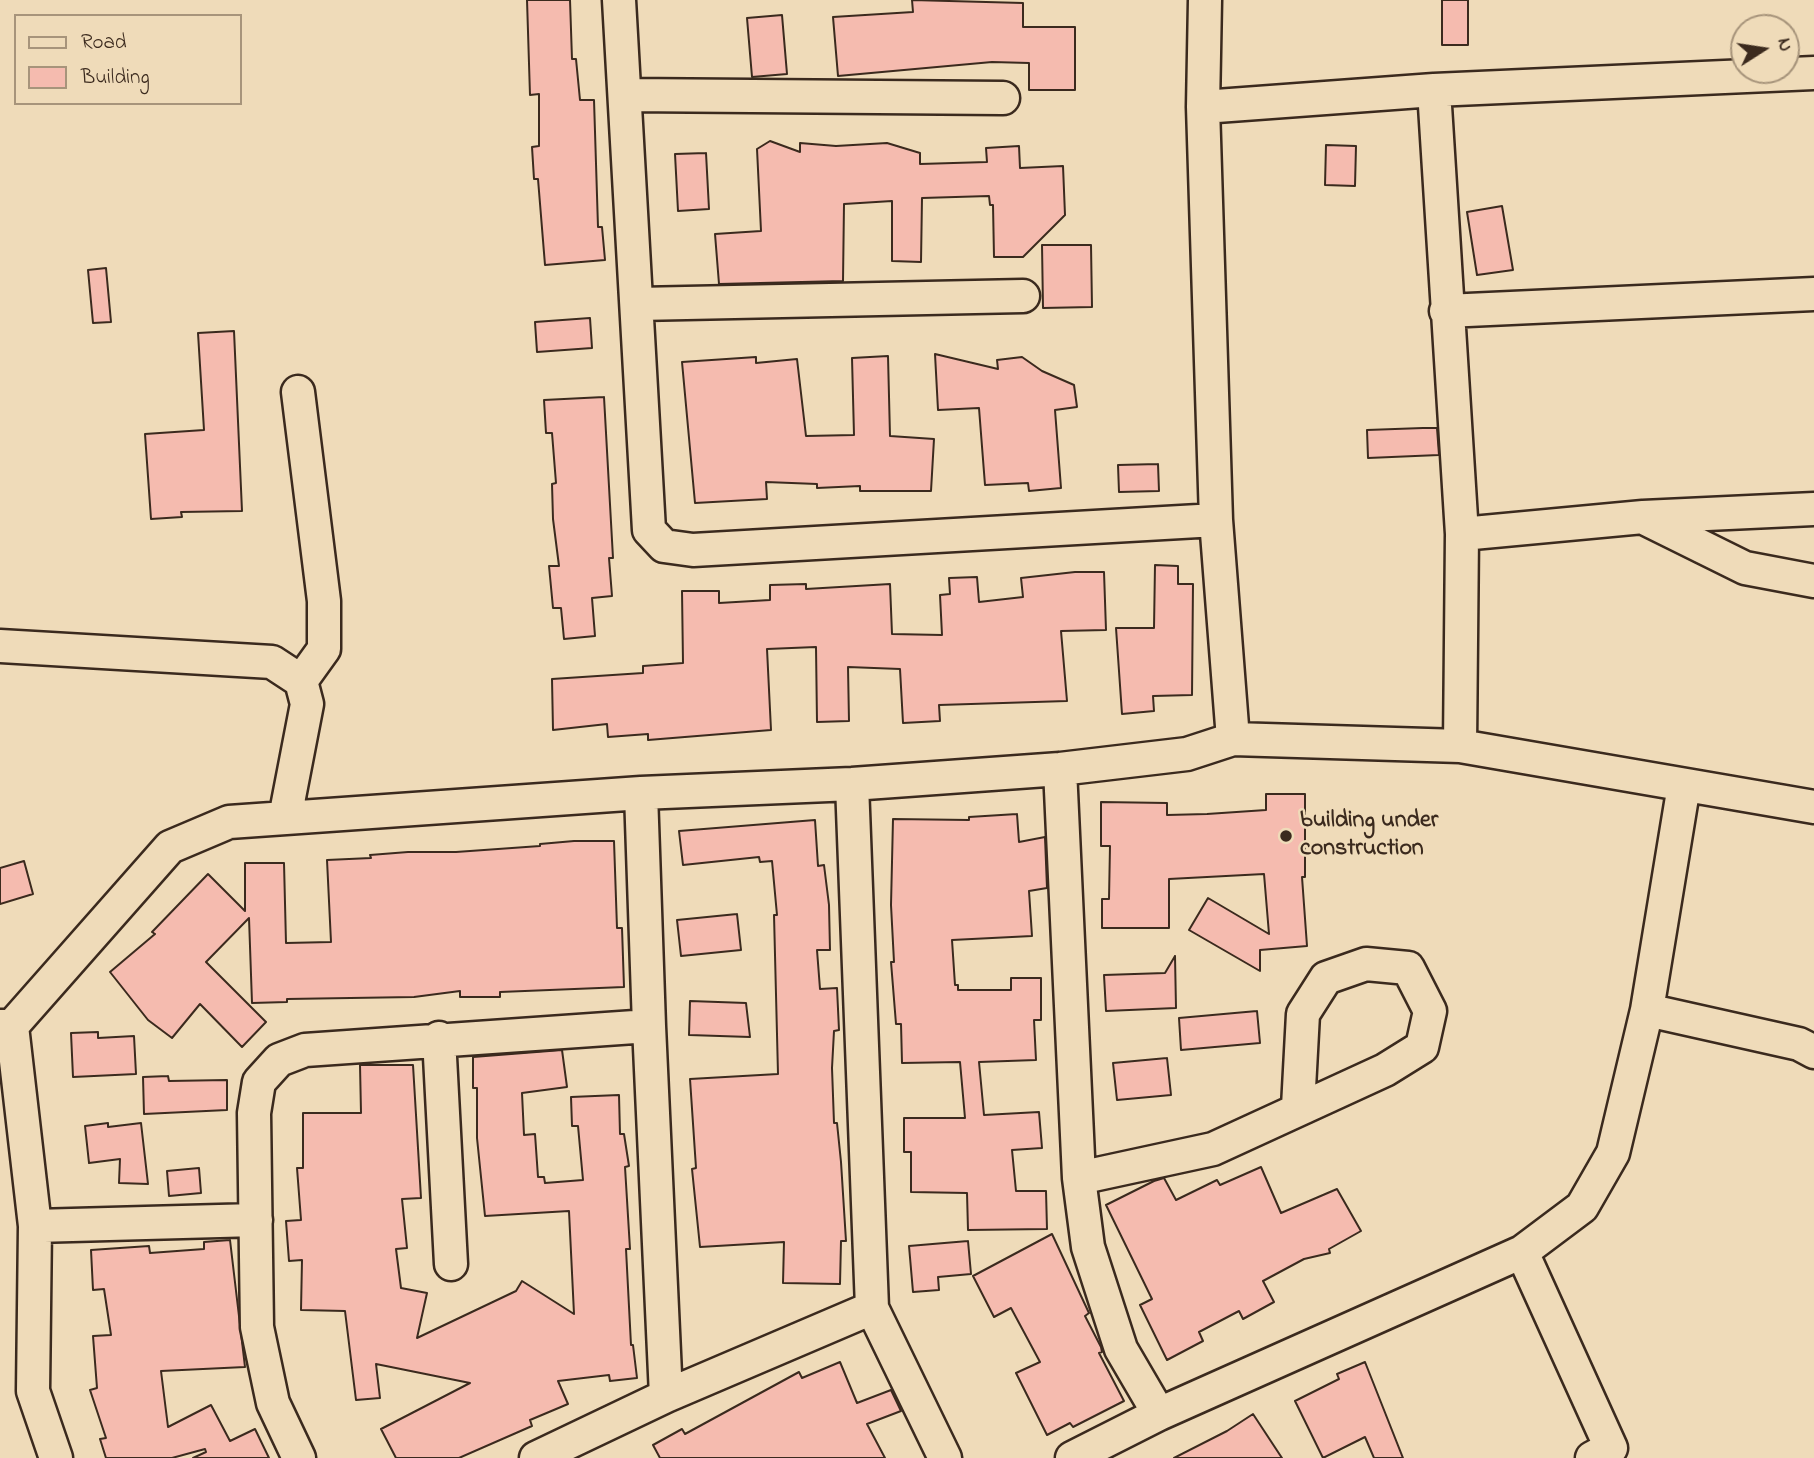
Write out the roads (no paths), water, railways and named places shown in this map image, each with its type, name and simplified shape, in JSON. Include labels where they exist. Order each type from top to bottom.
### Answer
[{"type":"street","points":[[619,0],[627,95],[649,530],[664,546],[693,550],[1216,520]]},
{"type":"street","points":[[1205,0],[1203,107],[1216,520],[1233,739]]},
{"type":"street","points":[[1203,107],[1434,90],[1814,73]]},
{"type":"street","points":[[1434,90],[1462,534],[1460,746]]},
{"type":"street","points":[[627,95],[1003,98]]},
{"type":"street","points":[[1447,311],[1814,294]]},
{"type":"street","points":[[638,304],[1023,296]]},
{"type":"street","points":[[298,392],[324,601],[324,649],[301,681]]},
{"type":"street","points":[[1462,534],[1643,517],[1814,509]]},
{"type":"street","points":[[1643,517],[1745,568],[1814,581]]},
{"type":"street","points":[[0,646],[272,662],[301,681],[307,704],[285,818]]},
{"type":"street","points":[[56,1458],[33,1391],[35,1226],[6,1026],[170,847],[229,822],[641,793],[1060,769],[1187,754],[1233,739],[1460,746],[1814,807]]},
{"type":"street","points":[[1060,769],[1079,1178],[1088,1247],[1121,1349],[1158,1414]]},
{"type":"street","points":[[852,783],[872,1308],[945,1458]]},
{"type":"street","points":[[1072,1458],[1158,1414],[1522,1252],[1582,1207],[1614,1153],[1647,1010],[1684,785]]},
{"type":"street","points":[[641,793],[666,1396]]},
{"type":"street","points":[[1079,1178],[1213,1149],[1298,1107],[1385,1070],[1422,1047],[1430,1011],[1408,968],[1366,964],[1326,978],[1303,1014],[1298,1107]]},
{"type":"street","points":[[1647,1010],[1799,1044],[1814,1052]]},
{"type":"street","points":[[299,1458],[273,1403],[257,1327],[254,1113],[259,1082],[279,1060],[305,1050],[439,1038],[649,1026]]},
{"type":"street","points":[[439,1038],[451,1264]]},
{"type":"street","points":[[35,1226],[256,1220]]},
{"type":"street","points":[[1522,1252],[1607,1455]]},
{"type":"street","points":[[536,1458],[666,1396],[872,1308]]},
{"type":"place","name":"building under construction","points":[[1286,836]]}]
